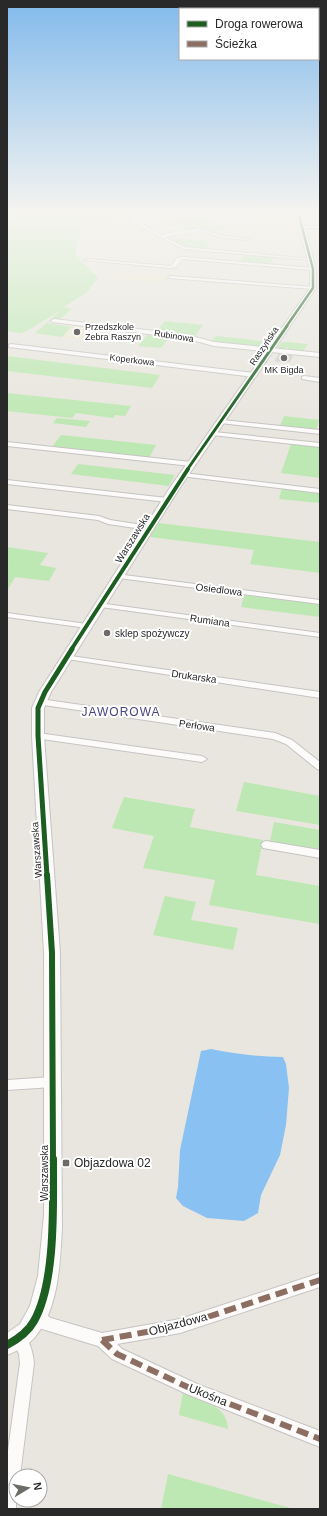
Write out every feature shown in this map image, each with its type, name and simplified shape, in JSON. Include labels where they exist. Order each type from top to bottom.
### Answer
[{"type":"street","points":[[245,283],[313,288],[314,283]]},
{"type":"street","name":"Raszyńska","points":[[238,398],[313,288]]},
{"type":"street","name":"Rubinowa","points":[[54,321],[188,337],[214,344],[320,355]]},
{"type":"street","name":"Koperkowa","points":[[11,346],[254,375]]},
{"type":"street","points":[[304,378],[320,380]]},
{"type":"street","name":"Warszawska","points":[[13,1341],[27,1330],[36,1315],[43,1295],[50,1258],[53,1215],[52,953],[38,736],[37,715],[40,702],[183,475],[214,434],[238,398]]},
{"type":"street","points":[[222,422],[320,432]]},
{"type":"street","points":[[214,434],[320,445]]},
{"type":"street","points":[[7,444],[191,464]]},
{"type":"street","points":[[183,475],[320,491]]},
{"type":"street","points":[[7,482],[167,500]]},
{"type":"street","points":[[7,507],[99,518],[108,522],[150,528]]},
{"type":"street","name":"Osiedlowa","points":[[119,576],[320,602]]},
{"type":"street","name":"Rumiana","points":[[101,605],[320,635]]},
{"type":"street","points":[[7,615],[87,626]]},
{"type":"street","name":"Drukarska","points":[[67,657],[320,694]]},
{"type":"street","name":"Perłowa","points":[[40,702],[275,736],[289,742],[320,767]]},
{"type":"street","points":[[38,736],[202,760]]},
{"type":"street","points":[[266,845],[320,854]]},
{"type":"street","points":[[7,1086],[53,1082]]},
{"type":"street","name":"Objazdowa","points":[[36,1315],[47,1324],[102,1340],[180,1326],[320,1280]]},
{"type":"street","name":"Ukośna","points":[[102,1340],[117,1354],[194,1390],[320,1439]]},
{"type":"street","points":[[8,1509],[27,1363],[26,1353],[13,1341]]},
{"type":"shaded area","name":"Przedszkole Zebra Raszyn","points":[[73,325],[92,327],[81,339],[62,337]]},
{"type":"green space","points":[[7,283],[94,283],[87,292],[64,307],[72,309],[59,320],[60,321],[54,318],[47,323],[71,327],[62,337],[35,333],[61,310],[27,331],[20,333],[7,331]]},
{"type":"green space","points":[[165,321],[203,325],[194,337],[156,332]]},
{"type":"green space","points":[[148,334],[170,337],[161,348],[138,346]]},
{"type":"green space","points":[[216,336],[271,342],[267,349],[211,341]]},
{"type":"green space","points":[[281,342],[308,344],[304,350],[307,352],[291,351],[287,347],[285,350],[277,349]]},
{"type":"green space","points":[[7,356],[160,375],[152,388],[7,371]]},
{"type":"green space","points":[[7,393],[131,406],[125,416],[115,415],[113,418],[76,413],[72,418],[7,411]]},
{"type":"green space","points":[[284,416],[319,420],[316,430],[280,426]]},
{"type":"green space","points":[[57,418],[90,421],[86,427],[53,423]]},
{"type":"green space","points":[[61,435],[156,445],[149,458],[52,447]]},
{"type":"green space","points":[[291,444],[320,447],[320,478],[281,473]]},
{"type":"green space","points":[[78,464],[175,475],[169,486],[71,474]]},
{"type":"green space","points":[[282,488],[320,493],[320,503],[279,499]]},
{"type":"green space","points":[[158,523],[320,542],[320,573],[250,564],[254,550],[150,537]]},
{"type":"green space","points":[[7,547],[48,553],[40,565],[56,568],[49,581],[15,577],[7,591],[7,564],[9,562],[7,561]]},
{"type":"green space","points":[[244,595],[320,604],[320,617],[241,607]]},
{"type":"green space","points":[[244,782],[320,796],[320,825],[236,811]]},
{"type":"green space","points":[[124,797],[195,809],[190,827],[263,840],[256,875],[320,886],[320,924],[209,905],[215,880],[143,868],[154,836],[112,828]]},
{"type":"green space","points":[[274,822],[320,830],[320,850],[270,841]]},
{"type":"green space","points":[[165,896],[196,902],[191,920],[238,928],[233,950],[153,935]]},
{"type":"green space","points":[[183,1392],[205,1401],[219,1409],[227,1421],[228,1429],[179,1415]]},
{"type":"green space","points":[[168,1474],[294,1509],[161,1509]]},
{"type":"water","points":[[211,1049],[247,1055],[283,1057],[286,1064],[289,1088],[286,1125],[280,1155],[261,1195],[258,1213],[244,1221],[207,1218],[183,1206],[176,1198],[180,1150],[201,1051]]},
{"type":"building","name":"MK Bigda","points":[[279,354],[293,356],[289,362],[275,361]]},
{"type":"marked path","points":[[102,1340],[180,1326],[320,1280]]},
{"type":"marked path","points":[[102,1340],[117,1354],[194,1390],[320,1439]]},
{"type":"cycle path","points":[[7,1345],[27,1331],[40,1308],[48,1276],[53,1215],[52,953],[38,736],[38,708],[45,692],[174,489],[313,288],[313,283]]},
{"type":"place","name":"Przedszkole Zebra Raszyn","points":[[77,332]]},
{"type":"place","name":"MK Bigda","points":[[284,358]]},
{"type":"place","name":"sklep spożywczy","points":[[107,633]]},
{"type":"place","name":"Objazdowa 02","points":[[66,1163]]},
{"type":"district","name":"JAWOROWA","points":[[121,712]]}]
